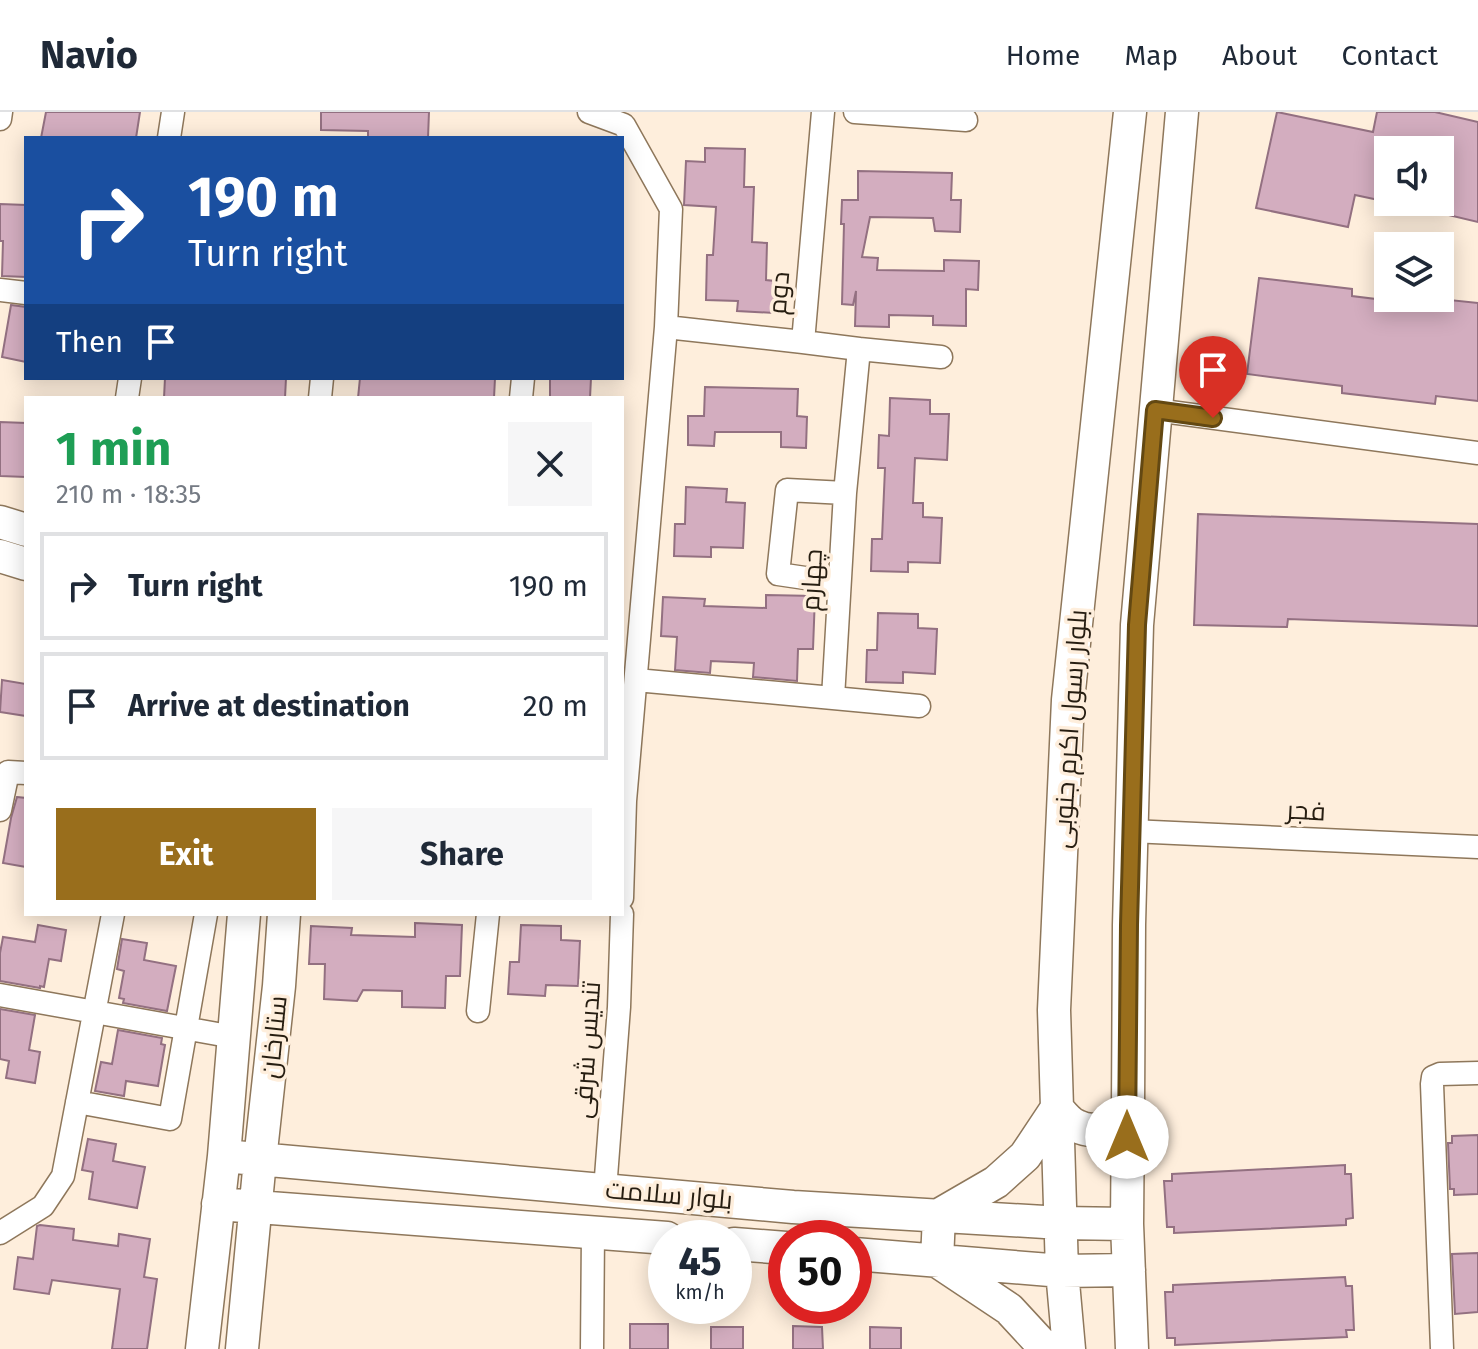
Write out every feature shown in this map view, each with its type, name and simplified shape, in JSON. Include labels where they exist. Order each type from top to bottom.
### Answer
[{"type":"main road","name":"بلوار رسول اکرم جنوبی","points":[[1069,1349],[1062,1271],[1054,1010],[1068,700],[1130,112]]},
{"type":"main road","points":[[1132,1349],[1127,1224],[1131,831],[1137,625],[1182,112]]},
{"type":"main road","points":[[0,522],[24,529]]},
{"type":"main road","points":[[0,556],[24,563]]},
{"type":"main road","name":"ستارخان","points":[[218,1204],[244,916]]},
{"type":"main road","name":"ستارخان","points":[[255,1208],[284,916]]},
{"type":"main road","points":[[937,1261],[939,1215],[996,1182],[1025,1156],[1057,1108],[1078,1128],[1093,1130],[1108,1127],[1121,1119],[1128,1108]]},
{"type":"main road","name":"بلوار سلامت","points":[[224,1156],[793,1207],[1127,1224]]},
{"type":"main road","points":[[202,1349],[218,1204]]},
{"type":"main road","name":"بلوار سلامت","points":[[218,1204],[648,1236]]},
{"type":"main road","points":[[242,1349],[255,1208]]},
{"type":"main road","points":[[872,1256],[1062,1271],[1129,1270]]},
{"type":"main road","points":[[937,1261],[1009,1309],[1046,1349]]},
{"type":"street","points":[[0,119],[1,112]]},
{"type":"street","points":[[169,136],[173,112]]},
{"type":"street","points":[[589,112],[624,125],[671,209],[666,327],[624,792]]},
{"type":"street","name":"دوم","points":[[666,327],[803,342],[823,112]]},
{"type":"street","points":[[855,112],[966,120]]},
{"type":"street","points":[[0,290],[24,293]]},
{"type":"street","points":[[803,342],[941,357]]},
{"type":"street","name":"چهارم","points":[[833,698],[845,493],[859,349]]},
{"type":"street","points":[[1155,410],[1478,453]]},
{"type":"street","points":[[839,583],[778,574],[787,490],[845,493]]},
{"type":"street","points":[[636,680],[919,706]]},
{"type":"street","points":[[0,810],[8,772],[24,773]]},
{"type":"street","name":"فجر","points":[[1131,831],[1478,847]]},
{"type":"street","points":[[0,1233],[43,1206],[63,1176],[113,916]]},
{"type":"street","points":[[77,1102],[170,1119],[206,916]]},
{"type":"street","points":[[478,1011],[488,916]]},
{"type":"street","name":"تندیس شرقی","points":[[605,1190],[619,1007],[622,916]]},
{"type":"street","points":[[0,995],[234,1037]]},
{"type":"street","points":[[1442,1349],[1432,1084],[1433,1077],[1440,1074],[1478,1073]]},
{"type":"street","points":[[592,1349],[593,1232]]},
{"type":"building","points":[[46,112],[140,112],[136,136],[41,136]]},
{"type":"building","points":[[321,112],[429,112],[428,136],[368,136],[368,131],[321,130]]},
{"type":"building","points":[[1277,112],[1373,132],[1377,112],[1435,112],[1478,122],[1478,222],[1453,216],[1454,136],[1374,136],[1374,199],[1355,195],[1348,227],[1256,208]]},
{"type":"building","points":[[705,148],[745,149],[744,187],[754,187],[752,242],[767,243],[766,280],[775,281],[774,313],[737,311],[738,301],[706,300],[707,255],[713,255],[716,207],[684,205],[686,161],[705,162]]},
{"type":"building","points":[[858,171],[952,173],[951,200],[961,200],[960,232],[935,231],[933,218],[870,217],[862,257],[878,258],[877,270],[944,271],[944,260],[979,261],[978,290],[966,289],[966,326],[933,325],[933,316],[889,315],[889,327],[855,326],[856,291],[853,305],[842,304],[844,224],[841,224],[842,200],[858,200]]},
{"type":"building","points":[[0,204],[24,205],[24,277],[2,276],[3,241],[0,241]]},
{"type":"building","points":[[1259,278],[1352,289],[1352,296],[1374,299],[1374,312],[1454,312],[1454,300],[1478,303],[1478,401],[1436,396],[1435,404],[1342,393],[1342,386],[1247,374]]},
{"type":"building","points":[[11,305],[24,307],[24,362],[2,357]]},
{"type":"building","points":[[165,380],[286,380],[285,396],[164,396]]},
{"type":"building","points":[[360,380],[495,380],[494,396],[358,396]]},
{"type":"building","points":[[550,380],[591,380],[590,396],[550,396]]},
{"type":"building","points":[[705,387],[798,389],[797,416],[807,417],[806,448],[781,447],[781,432],[715,432],[714,446],[688,445],[688,416],[704,416]]},
{"type":"building","points":[[890,398],[930,400],[930,414],[949,414],[947,460],[915,458],[913,503],[923,503],[923,517],[942,518],[940,563],[908,562],[908,572],[871,571],[872,539],[882,539],[885,468],[878,468],[879,435],[889,436]]},
{"type":"building","points":[[0,422],[24,423],[24,477],[0,476]]},
{"type":"building","points":[[686,487],[727,489],[726,502],[745,503],[743,548],[711,547],[711,557],[674,556],[675,524],[685,524]]},
{"type":"building","points":[[1198,514],[1478,524],[1478,626],[1288,619],[1287,627],[1194,625]]},
{"type":"building","points":[[766,595],[815,596],[813,649],[798,649],[797,681],[753,677],[754,663],[711,661],[710,673],[675,670],[677,637],[661,636],[663,597],[705,599],[704,606],[766,608]]},
{"type":"building","points":[[878,613],[918,614],[918,628],[937,629],[935,674],[903,672],[903,683],[866,682],[867,650],[877,650]]},
{"type":"building","points":[[2,680],[24,684],[24,716],[0,712]]},
{"type":"building","points":[[17,797],[24,798],[24,867],[3,863]]},
{"type":"building","points":[[415,923],[462,925],[460,976],[446,976],[445,1008],[402,1007],[402,991],[363,990],[357,1001],[324,999],[325,964],[309,964],[311,926],[352,928],[351,935],[415,937]]},
{"type":"building","points":[[38,925],[66,930],[61,961],[49,959],[44,987],[0,981],[3,937],[35,942]]},
{"type":"building","points":[[521,925],[561,926],[561,940],[580,941],[578,986],[546,985],[545,996],[508,994],[510,962],[519,962]]},
{"type":"building","points":[[122,939],[147,943],[144,960],[176,966],[167,1011],[123,1003],[124,999],[119,998],[124,971],[117,969]]},
{"type":"building","points":[[0,1009],[35,1015],[29,1050],[40,1052],[35,1083],[6,1078],[9,1061],[0,1059]]},
{"type":"building","points":[[118,1030],[162,1038],[161,1044],[165,1045],[158,1086],[126,1081],[124,1096],[95,1091],[101,1062],[112,1064]]},
{"type":"building","points":[[1478,1135],[1478,1194],[1454,1195],[1454,1189],[1450,1189],[1448,1143],[1452,1143],[1452,1136]]},
{"type":"building","points":[[88,1139],[116,1144],[113,1161],[145,1167],[137,1208],[89,1199],[93,1172],[82,1170]]},
{"type":"building","points":[[1345,1165],[1345,1174],[1351,1174],[1353,1218],[1346,1219],[1346,1225],[1174,1233],[1174,1227],[1167,1227],[1164,1181],[1172,1181],[1172,1174]]},
{"type":"building","points":[[37,1226],[74,1229],[73,1240],[118,1246],[119,1234],[150,1239],[144,1277],[157,1279],[147,1349],[112,1349],[120,1289],[52,1280],[49,1294],[14,1289],[18,1257],[33,1259]]},
{"type":"building","points":[[1478,1253],[1478,1312],[1455,1314],[1452,1254]]},
{"type":"building","points":[[1345,1277],[1346,1286],[1352,1286],[1354,1330],[1346,1330],[1347,1337],[1175,1345],[1175,1338],[1167,1338],[1165,1292],[1173,1292],[1173,1285]]},
{"type":"building","points":[[630,1324],[668,1324],[668,1349],[630,1349]]},
{"type":"building","points":[[793,1326],[822,1327],[823,1349],[793,1349]]},
{"type":"building","points":[[711,1327],[743,1327],[743,1349],[711,1349]]},
{"type":"building","points":[[870,1327],[901,1328],[901,1349],[870,1349]]},
{"type":"route","points":[[1127,1137],[1137,625],[1155,410],[1213,418]]}]
